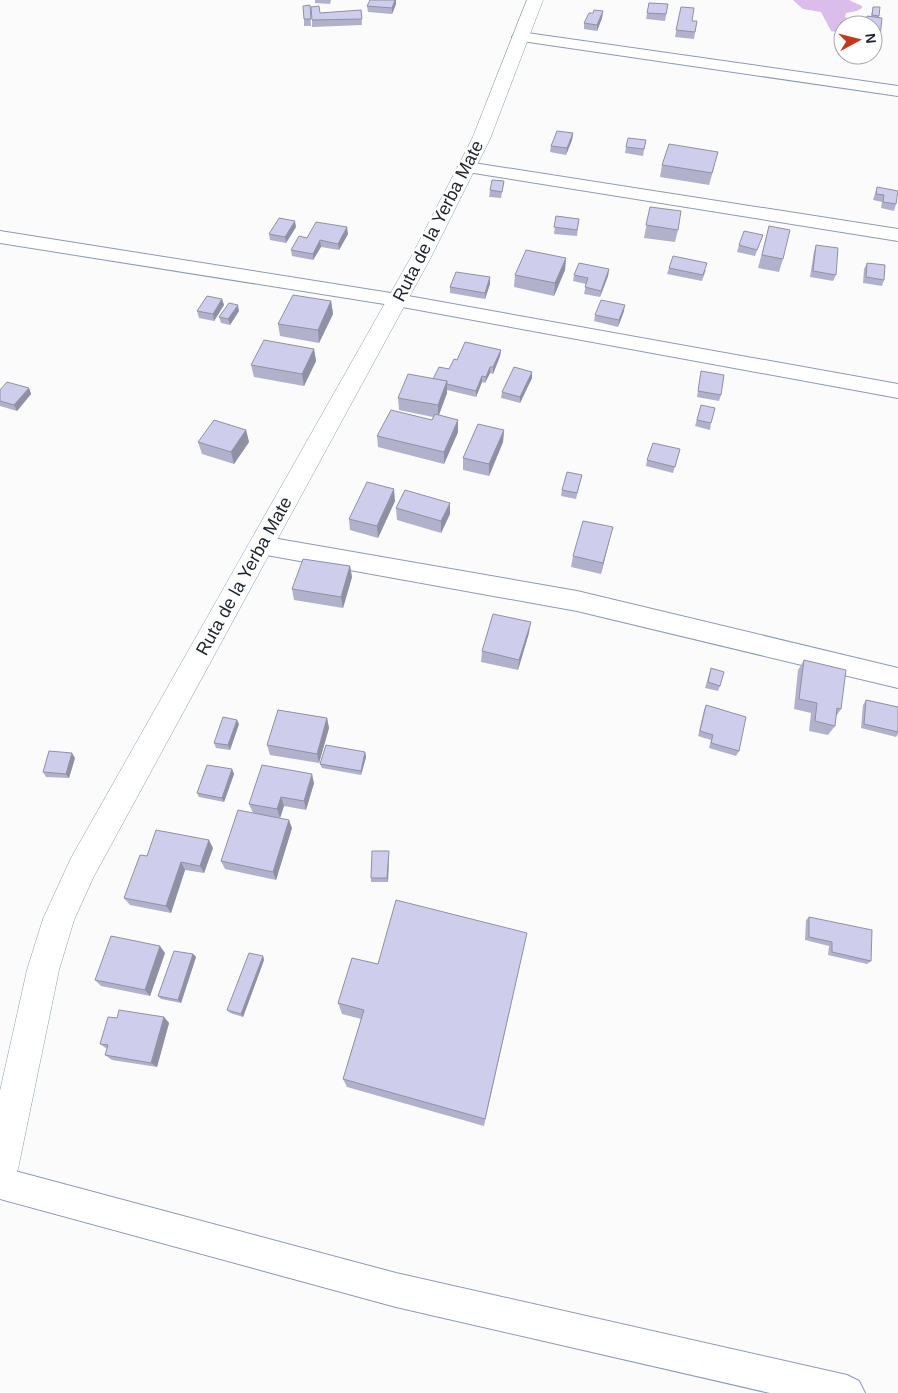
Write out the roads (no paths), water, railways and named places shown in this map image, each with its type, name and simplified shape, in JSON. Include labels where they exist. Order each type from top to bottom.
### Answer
[{"type":"main road","name":"Ruta de la Yerba Mate","points":[[0,1169],[43,970],[59,919],[82,868],[397,300],[467,167],[481,139],[535,0]]},
{"type":"street","points":[[520,37],[898,91]]},
{"type":"street","points":[[467,167],[898,236]]},
{"type":"street","points":[[0,237],[397,300],[898,391]]},
{"type":"street","points":[[261,545],[577,601],[898,678]]},
{"type":"street","points":[[0,1183],[396,1290],[847,1393]]}]
